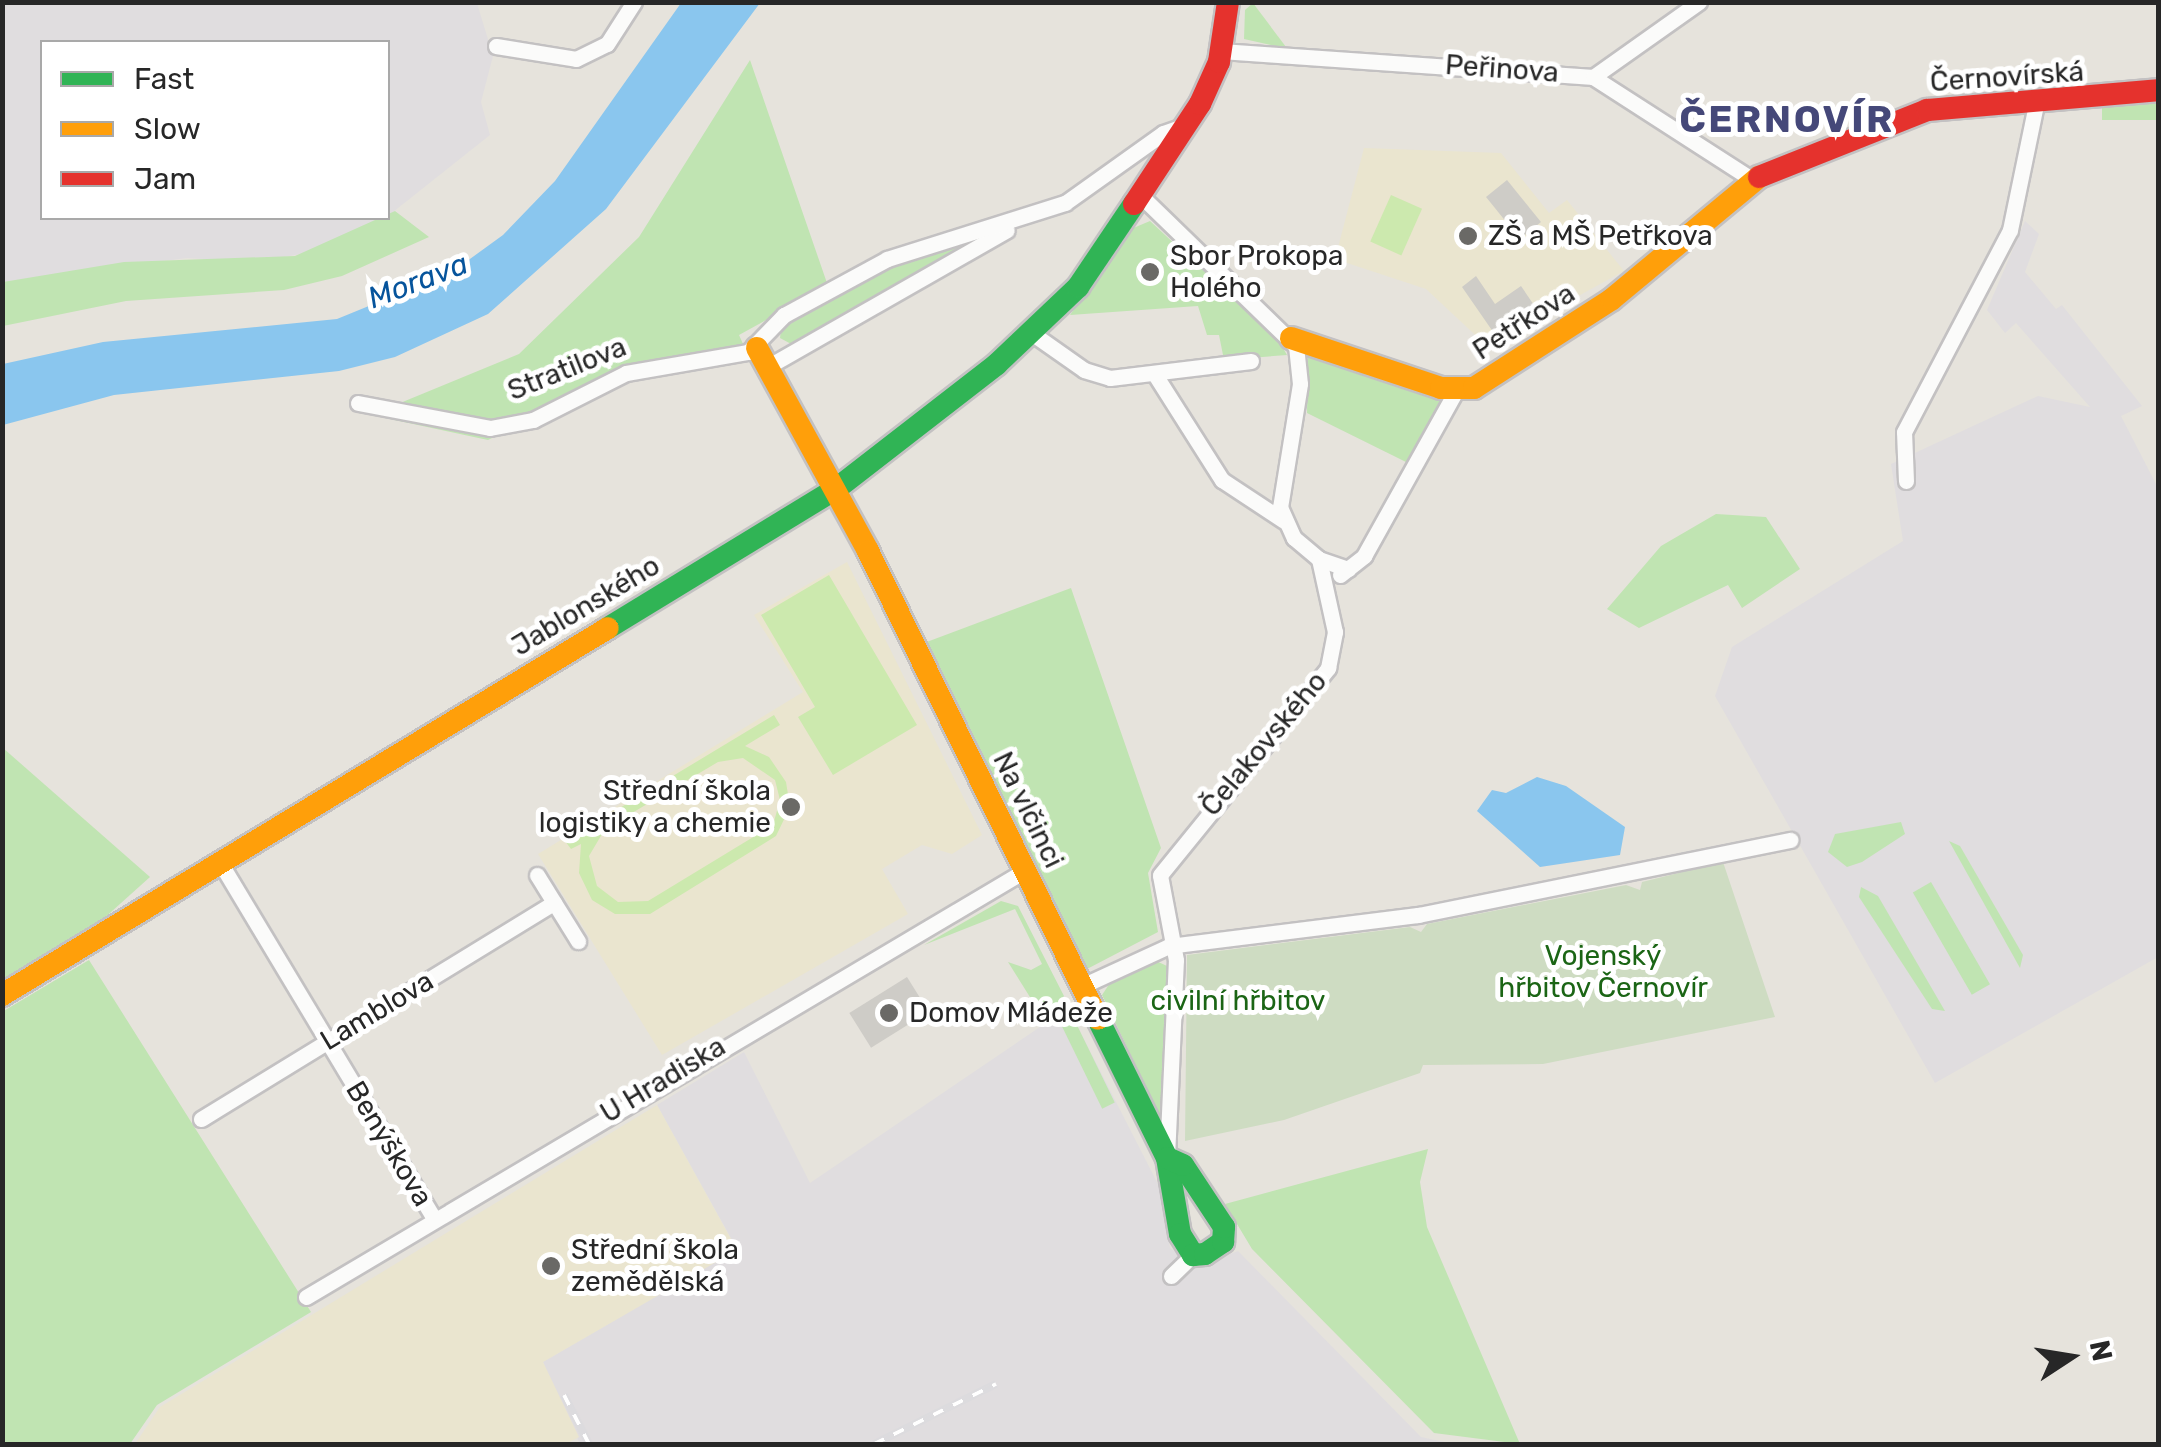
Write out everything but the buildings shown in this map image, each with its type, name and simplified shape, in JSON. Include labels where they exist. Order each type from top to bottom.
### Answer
[{"type":"street","points":[[496,46],[576,59],[607,44],[634,2]]},
{"type":"street","name":"Jablonského","points":[[2,996],[836,489],[1033,334],[1078,287],[1140,195],[1221,51],[1228,2]]},
{"type":"street","points":[[1592,77],[1700,2]]},
{"type":"street","name":"Peřinova","points":[[1221,51],[1592,77],[1752,180]]},
{"type":"street","name":"Černovírská","points":[[1752,180],[1927,110],[2036,105],[2158,90]]},
{"type":"street","points":[[1906,482],[1904,432],[2010,230],[2036,105]]},
{"type":"street","points":[[836,489],[762,358],[784,316],[887,259],[1012,224],[1090,190],[1174,129]]},
{"type":"street","name":"Petřkova","points":[[1292,338],[1456,391],[1490,382],[1612,299],[1752,180]]},
{"type":"street","points":[[1140,195],[1292,338],[1301,368],[1280,484],[1284,521]]},
{"type":"street","name":"Stratilova","points":[[358,403],[490,428],[534,420],[626,373],[762,358],[1012,224]]},
{"type":"street","points":[[1033,334],[1098,376],[1251,362]]},
{"type":"street","points":[[1154,372],[1222,480],[1284,521],[1320,559],[1348,570]]},
{"type":"street","points":[[1324,581],[1348,570],[1364,556],[1456,391]]},
{"type":"street","name":"Na vlčinci","points":[[836,489],[1167,1158],[1180,1234],[1193,1255],[1223,1242],[1224,1227],[1183,1165],[1167,1158]]},
{"type":"street","name":"Čelakovského","points":[[1167,1158],[1176,960],[1158,888],[1163,868],[1328,668],[1335,642],[1320,559]]},
{"type":"street","points":[[1082,986],[1170,946],[1418,914],[1791,840]]},
{"type":"street","name":"Benýškova","points":[[221,864],[433,1218]]},
{"type":"street","name":"U Hradiska","points":[[306,1298],[433,1218],[1024,871]]},
{"type":"street","points":[[537,876],[578,941]]},
{"type":"street","name":"Lamblova","points":[[201,1119],[554,903]]},
{"type":"street","points":[[1171,1276],[1193,1255]]},
{"type":"shaded area","points":[[2,3],[477,3],[493,56],[481,102],[490,135],[390,214],[390,40],[40,40],[40,220],[381,220],[311,252],[257,262],[187,258],[3,282]]},
{"type":"shaded area","name":"ZŠ a MŠ Petřkova","points":[[1364,148],[1501,153],[1549,213],[1567,200],[1624,271],[1487,346],[1426,289],[1335,259]]},
{"type":"shaded area","points":[[2025,221],[2039,234],[2025,272],[2056,309],[2062,305],[2142,406],[2121,416],[2158,488],[2158,957],[1935,1083],[1715,696],[1732,647],[1903,541],[1891,464],[2038,396],[2090,407],[2016,323],[2005,333],[1987,310]]},
{"type":"shaded area","name":"Střední škola logistiky a chemie","points":[[847,562],[982,835],[952,854],[922,845],[882,869],[908,914],[662,1055],[538,854],[803,692],[754,615]]},
{"type":"shaded area","points":[[1068,1008],[1160,1188],[1170,1248],[1196,1267],[1238,1251],[1421,1437],[1454,1444],[580,1444],[543,1362],[737,1249],[657,1105],[744,1052],[810,1183]]},
{"type":"shaded area","name":"Střední škola zemědělská","points":[[657,1105],[737,1250],[543,1362],[579,1437],[566,1444],[135,1444],[160,1407]]},
{"type":"green space","points":[[1253,3],[1285,48],[1244,39],[1245,10]]},
{"type":"green space","points":[[750,60],[828,286],[739,335],[744,346],[622,375],[488,440],[371,415],[519,354],[639,237]]},
{"type":"green space","points":[[2102,98],[2158,98],[2158,120],[2102,120]]},
{"type":"green space","points":[[1391,195],[1422,209],[1401,255],[1370,242]]},
{"type":"green space","points":[[395,211],[429,237],[342,276],[284,290],[126,301],[3,326],[3,282],[124,262],[295,256],[375,220],[390,220],[390,213]]},
{"type":"green space","points":[[1150,221],[1279,341],[1287,355],[1224,360],[1219,335],[1207,335],[1198,306],[1070,315],[1131,229]]},
{"type":"green space","points":[[977,240],[793,345],[780,338],[782,323],[890,263]]},
{"type":"green space","points":[[1308,355],[1445,397],[1408,463],[1307,413]]},
{"type":"green space","points":[[1716,514],[1766,517],[1800,569],[1742,608],[1728,585],[1639,628],[1607,609],[1661,546]]},
{"type":"green space","points":[[829,575],[917,725],[833,775],[798,717],[815,707],[761,615]]},
{"type":"green space","points":[[1071,588],[1161,848],[1148,873],[1158,932],[1087,969],[924,643]]},
{"type":"green space","points":[[774,715],[780,725],[745,746],[769,757],[786,782],[790,807],[776,836],[650,914],[615,914],[592,900],[579,873],[581,844],[571,849],[565,841]],"holes":[[[743,758],[775,780],[780,800],[773,825],[648,901],[618,902],[597,886],[589,856],[605,829],[718,762]]]},
{"type":"green space","points":[[3,748],[150,877],[91,930],[3,984]]},
{"type":"green space","points":[[1901,822],[1905,834],[1862,862],[1847,867],[1828,852],[1835,834]]},
{"type":"green space","points":[[1949,841],[1960,846],[2023,955],[2020,968]]},
{"type":"green space","name":"Vojenský hřbitov Černovír","points":[[1723,862],[1775,1017],[1543,1064],[1423,1065],[1420,1073],[1284,1120],[1185,1141],[1187,955],[1410,927],[1421,932],[1427,924],[1626,885],[1640,890],[1642,882]]},
{"type":"green space","points":[[1931,882],[1990,984],[1972,995],[1913,892]]},
{"type":"green space","points":[[1861,887],[1878,896],[1945,1011],[1932,1009],[1859,897]]},
{"type":"green space","points":[[1001,901],[1018,906],[1064,996],[1051,1011],[1038,1010],[1008,962],[1031,970],[1042,964],[1015,909],[924,945]]},
{"type":"green space","points":[[89,960],[311,1312],[157,1405],[130,1444],[3,1444],[2,1012]]},
{"type":"green space","points":[[1154,960],[1167,966],[1165,1126],[1102,995],[1112,980]]},
{"type":"green space","points":[[1074,1019],[1115,1103],[1102,1109],[1061,1025]]},
{"type":"green space","points":[[1428,1149],[1420,1182],[1427,1227],[1520,1444],[1434,1433],[1252,1249],[1225,1204]]},
{"type":"water","points":[[681,3],[760,3],[606,209],[488,314],[395,357],[339,371],[114,395],[3,425],[3,364],[103,342],[337,319],[452,272],[503,235],[555,181]]},
{"type":"water","points":[[1537,777],[1566,786],[1625,827],[1620,855],[1540,867],[1477,811],[1492,790],[1506,793]]},
{"type":"railway","points":[[874,1444],[996,1384]]},
{"type":"railway","points":[[564,1395],[589,1444]]},
{"type":"traffic: fast","points":[[608,628],[836,489],[997,364],[1078,287],[1134,204]]},
{"type":"traffic: fast","points":[[1098,1019],[1167,1158],[1180,1234],[1193,1255],[1205,1254],[1223,1242],[1224,1227],[1183,1165],[1167,1158]]},
{"type":"traffic: slow","points":[[1291,338],[1441,388],[1474,388],[1612,299],[1759,177]]},
{"type":"traffic: slow","points":[[757,348],[868,551],[1098,1019]]},
{"type":"traffic: slow","points":[[2,995],[608,628]]},
{"type":"traffic: jam","points":[[1134,204],[1200,104],[1219,62],[1228,2]]},
{"type":"traffic: jam","points":[[1759,177],[1927,110],[2158,90]]},
{"type":"place","name":"ZŠ a MŠ Petřkova","points":[[1468,236]]},
{"type":"place","name":"Sbor Prokopa Holého","points":[[1150,272]]},
{"type":"place","name":"Střední škola logistiky a chemie","points":[[791,807]]},
{"type":"place","name":"Domov Mládeže","points":[[889,1013]]},
{"type":"place","name":"Střední škola zemědělská","points":[[551,1266]]},
{"type":"district","name":"ČERNOVÍR","points":[[1787,120]]},
{"type":"water label","name":"Morava","points":[[418,281]]},
{"type":"park label","name":"civilní hřbitov","points":[[1238,1001]]}]
